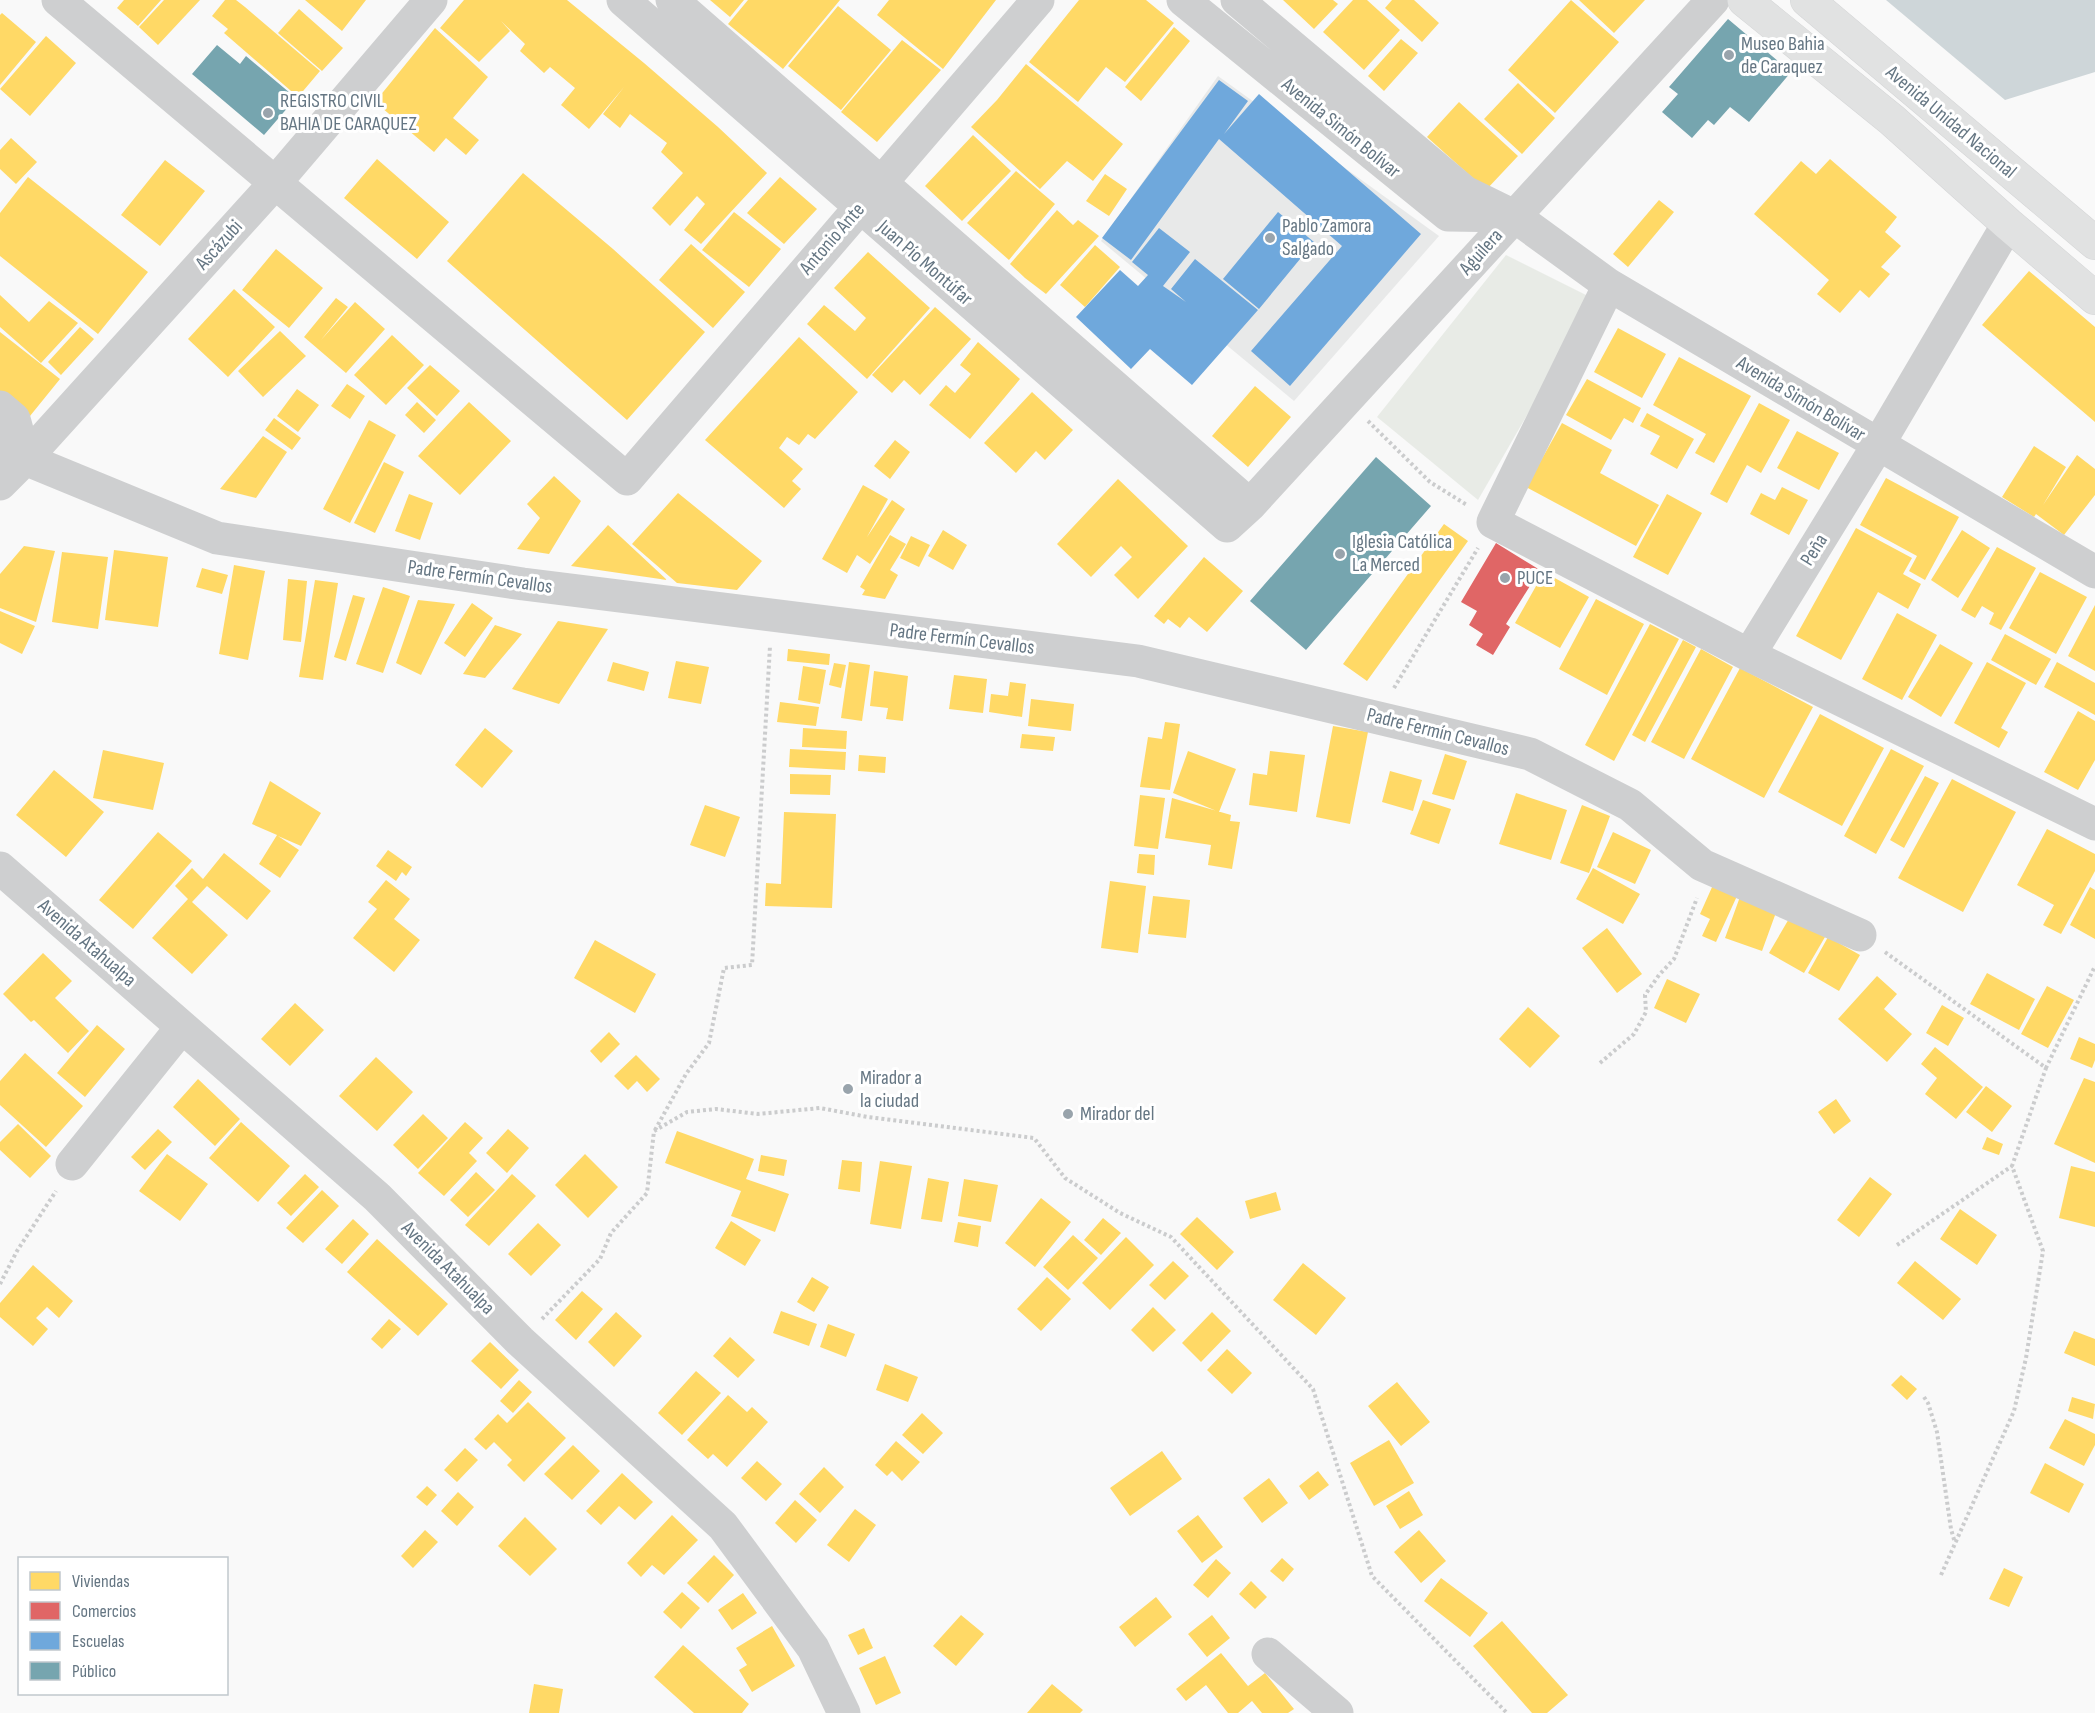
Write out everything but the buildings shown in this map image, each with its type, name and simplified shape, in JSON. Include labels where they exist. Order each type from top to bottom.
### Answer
[{"type":"main road","points":[[1744,0],[1892,120],[2095,298]]},
{"type":"main road","name":"Avenida Unidad Nacional","points":[[1807,0],[2095,243]]},
{"type":"street","points":[[58,0],[275,183]]},
{"type":"street","name":"Ascázubi","points":[[0,484],[13,452],[275,183],[431,0]]},
{"type":"street","name":"Juan Pío Montúfar","points":[[622,0],[870,194],[1238,515]]},
{"type":"street","name":"Juan Pío Montúfar","points":[[672,0],[870,194]]},
{"type":"street","name":"Antonio Ante","points":[[275,183],[627,479],[1038,0]]},
{"type":"street","name":"Avenida Simón Bolívar","points":[[1183,0],[1448,215],[1514,216]]},
{"type":"street","name":"Avenida Simón Bolívar","points":[[1237,0],[1465,192],[1514,216],[1609,285],[2095,572]]},
{"type":"street","name":"Aguilera","points":[[1238,515],[1713,0]]},
{"type":"street","name":"Peña","points":[[1749,655],[1878,445],[2008,224]]},
{"type":"street","points":[[1609,285],[1493,522],[1749,655],[2093,817]]},
{"type":"street","points":[[0,407],[14,419],[13,452]]},
{"type":"street","name":"Padre Fermín Cevallos","points":[[13,452],[217,538],[523,584],[1138,661],[1530,754],[1630,805],[1702,865],[1860,934]]},
{"type":"street","name":"Avenida Atahualpa","points":[[0,868],[377,1197],[520,1341],[723,1526],[813,1648],[844,1713]]},
{"type":"street","points":[[72,1164],[183,1027]]},
{"type":"street","points":[[1268,1654],[1337,1713]]},
{"type":"path","points":[[1346,400],[1430,482],[1493,522],[1377,717]]},
{"type":"path","points":[[520,1341],[600,1259],[611,1233],[648,1193],[654,1131],[686,1074],[709,1043],[724,968],[752,965],[771,615]]},
{"type":"path","points":[[1600,1063],[1634,1034],[1646,1012],[1645,995],[1674,959],[1700,891],[1702,865]]},
{"type":"path","points":[[1860,934],[2046,1068]]},
{"type":"path","points":[[1898,1245],[2012,1166],[2046,1068],[2095,966]]},
{"type":"path","points":[[654,1131],[687,1112],[716,1109],[758,1114],[820,1108],[868,1117],[1034,1138],[1065,1178],[1120,1213],[1172,1237],[1313,1389],[1372,1576],[1507,1713]]},
{"type":"path","points":[[0,1284],[17,1251],[72,1164]]},
{"type":"path","points":[[1941,1575],[2014,1411],[2026,1358],[2043,1251],[2012,1166]]},
{"type":"path","points":[[1924,1397],[1937,1432],[1955,1544]]},
{"type":"shaded area","points":[[1886,0],[2095,0],[2095,72],[2005,100]]},
{"type":"shaded area","name":"Pablo Zamora Salgado","points":[[1218,76],[1439,236],[1294,401],[1101,241]]},
{"type":"shaded area","points":[[1506,255],[1594,299],[1478,500],[1377,417]]},
{"type":"place","name":"Museo Bahia de Caraquez","points":[[1729,55]]},
{"type":"place","name":"REGISTRO CIVIL BAHIA DE CARAQUEZ","points":[[268,113]]},
{"type":"place","name":"Pablo Zamora Salgado","points":[[1270,238]]},
{"type":"place","name":"Iglesia Católica La Merced","points":[[1340,554]]},
{"type":"place","name":"PUCE","points":[[1505,578]]},
{"type":"place","name":"Mirador a la ciudad","points":[[848,1089]]},
{"type":"place","name":"Mirador del","points":[[1068,1114]]}]
